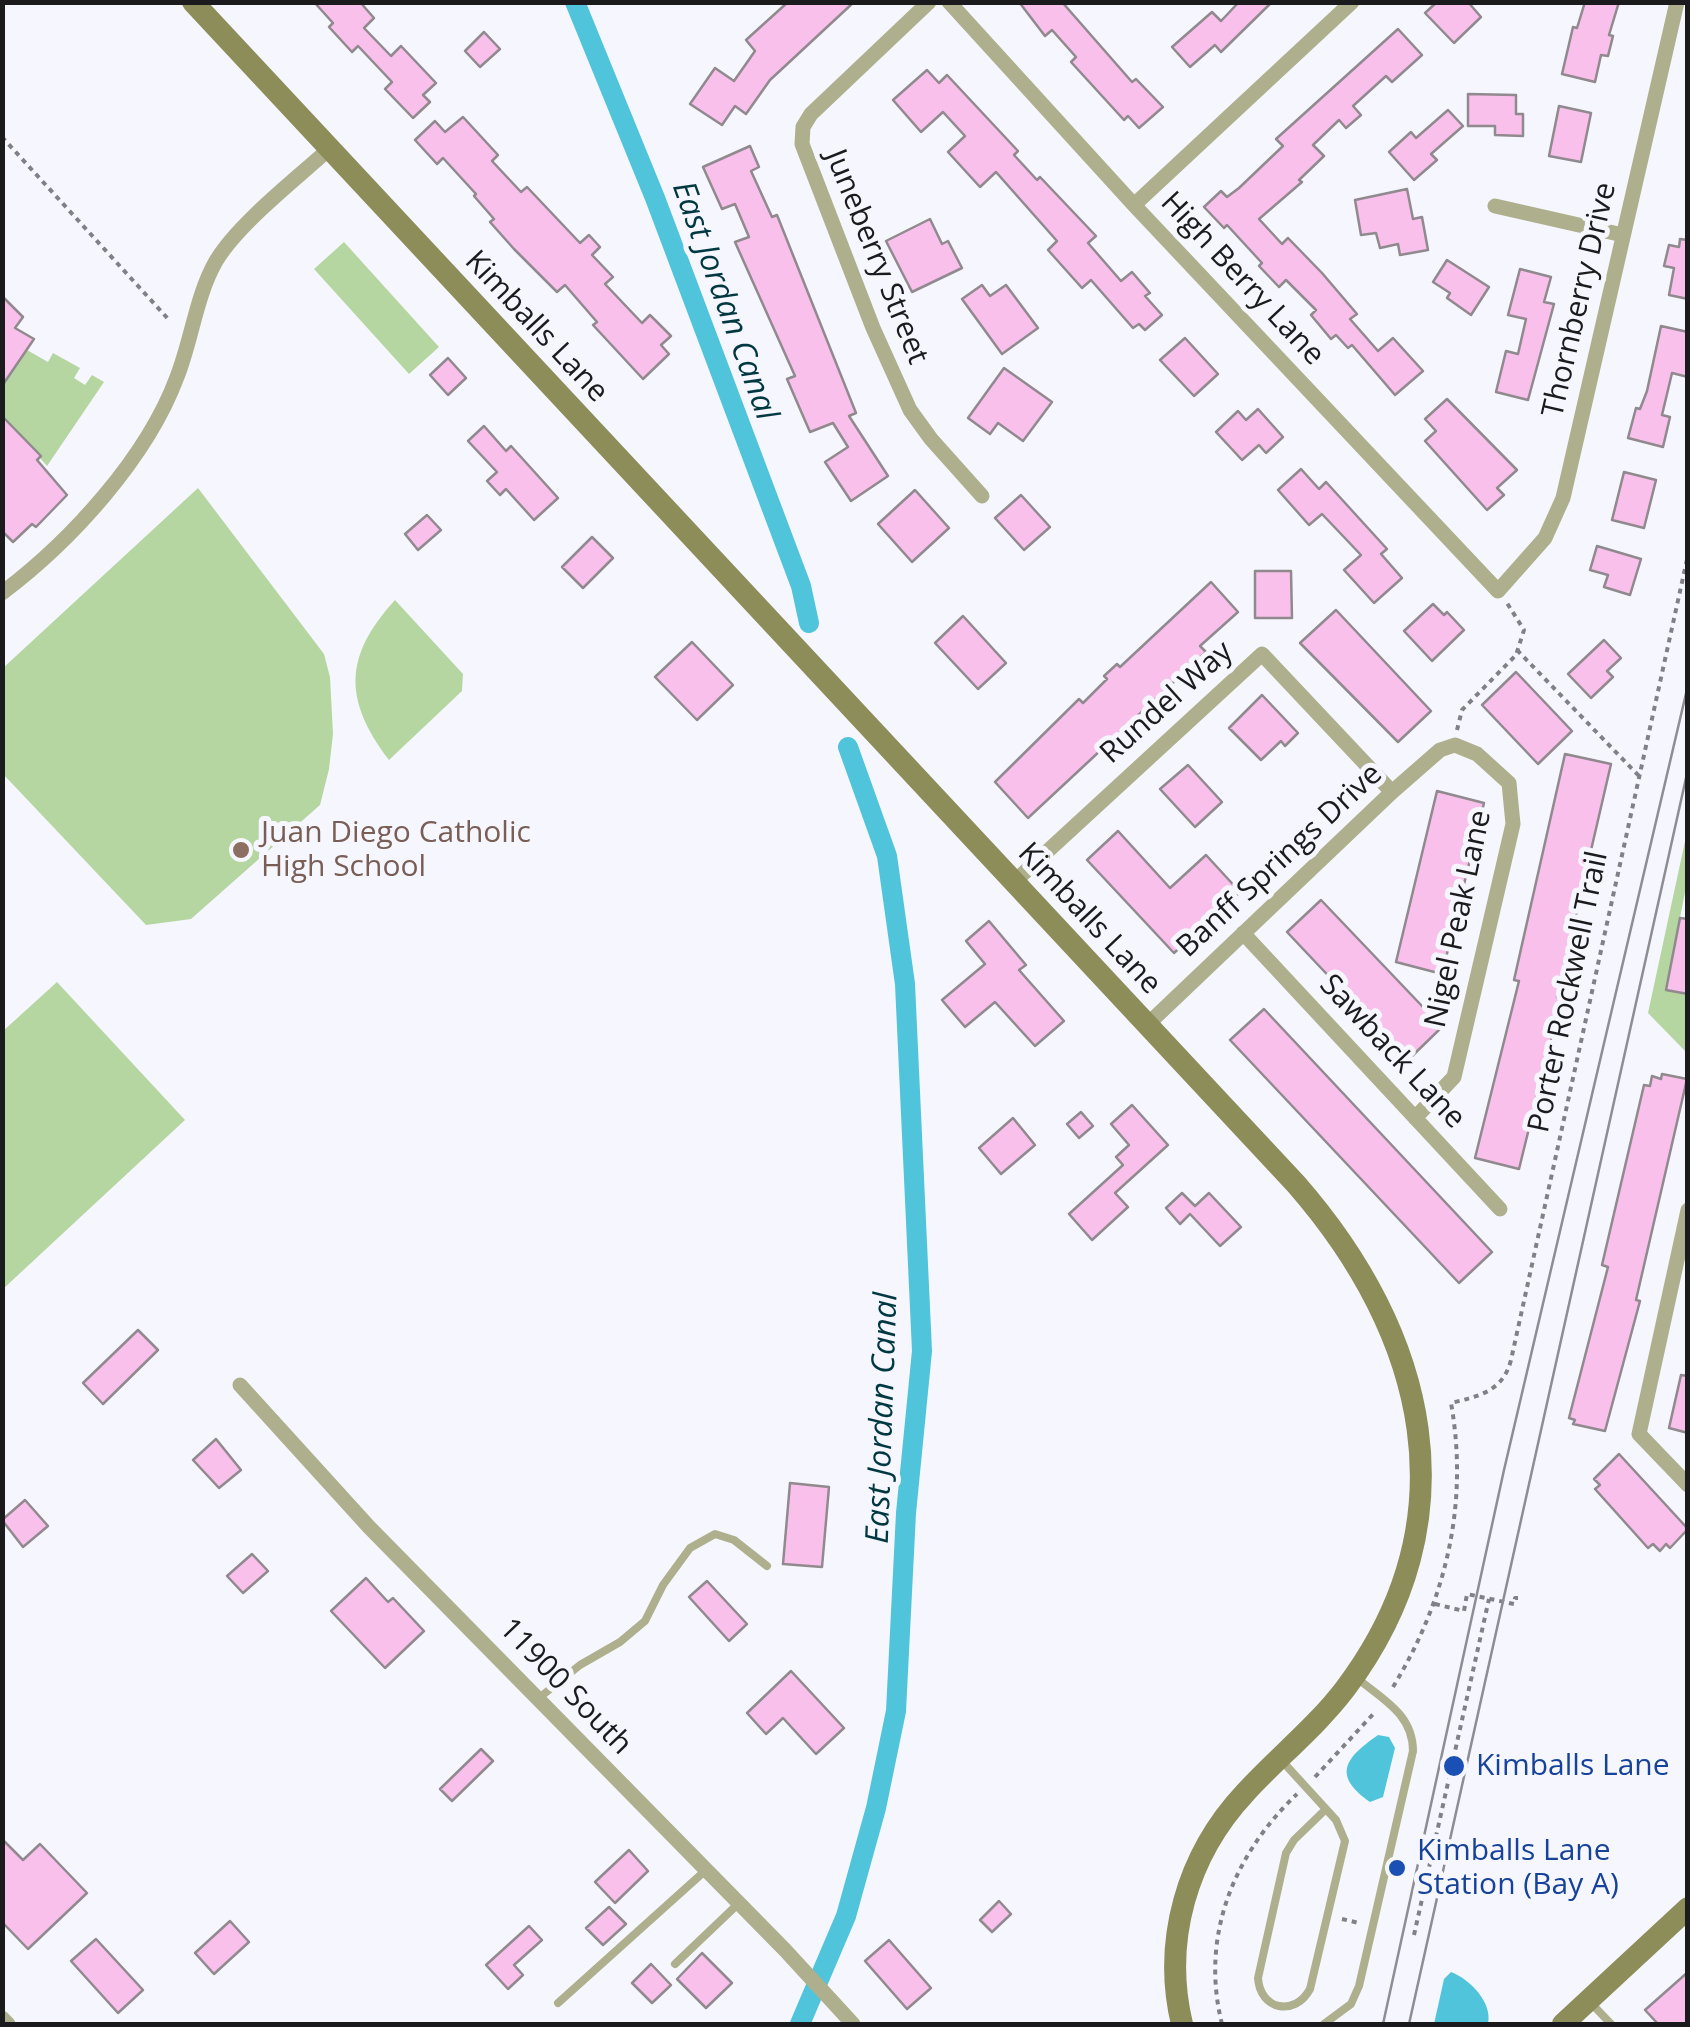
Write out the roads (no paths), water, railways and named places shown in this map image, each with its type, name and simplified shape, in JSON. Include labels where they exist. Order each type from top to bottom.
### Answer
[{"type":"street","name":"Kimballs Lane","points":[[193,2],[1296,1184],[1337,1234],[1377,1297],[1405,1368],[1420,1447],[1414,1536],[1387,1620],[1354,1677],[1224,1819],[1188,1882],[1177,1942],[1182,2024]]},
{"type":"street","name":"Juneberry Street","points":[[929,2],[811,114],[803,128],[802,144],[873,328],[910,410],[982,496]]},
{"type":"street","name":"High Berry Lane","points":[[950,2],[1498,591]]},
{"type":"street","points":[[1134,204],[1352,2]]},
{"type":"street","name":"Thornberry Drive","points":[[1498,591],[1545,538],[1563,498],[1677,2]]},
{"type":"street","points":[[2,593],[50,554],[78,524],[105,493],[152,425],[177,379],[216,261],[236,236],[329,149]]},
{"type":"street","points":[[1494,206],[1622,235]]},
{"type":"street","name":"Rundel Way","points":[[1014,882],[1262,654],[1392,792]]},
{"type":"street","name":"Banff Springs Drive","points":[[1147,1025],[1392,792],[1440,750],[1454,745]]},
{"type":"street","name":"Nigel Peak Lane","points":[[1415,1118],[1454,1077],[1513,824],[1509,784],[1477,754],[1454,745]]},
{"type":"street","name":"Sawback Lane","points":[[1243,933],[1500,1209]]},
{"type":"street","points":[[1687,1212],[1639,1434],[1688,1485]]},
{"type":"street","name":"11900 South","points":[[240,1386],[370,1527],[739,1903],[852,2024]]},
{"type":"street","points":[[1564,2024],[1688,1908]]},
{"type":"street","points":[[2,2018],[8,2024]]},
{"type":"lane","points":[[539,1698],[646,1621],[690,1548],[715,1534],[734,1540],[767,1566]]},
{"type":"lane","points":[[1324,2024],[1351,2004],[1359,1986],[1413,1752],[1409,1726],[1399,1712],[1354,1677]]},
{"type":"lane","points":[[1280,1758],[1326,1809],[1341,1826],[1345,1841],[1310,1989],[1300,2003],[1282,2008],[1267,2001],[1258,1987],[1276,1894],[1289,1847],[1326,1809]]},
{"type":"lane","points":[[558,2002],[706,1870]]},
{"type":"lane","points":[[674,1964],[739,1903]]},
{"type":"lane","points":[[1589,2001],[1611,2024]]},
{"type":"water","points":[[1378,1735],[1389,1737],[1395,1748],[1383,1797],[1370,1802],[1351,1783],[1347,1767],[1357,1751]]},
{"type":"water","points":[[1451,1972],[1484,2000],[1488,2024],[1434,2024],[1444,1979]]},
{"type":"waterway","name":"East Jordan Canal","points":[[575,2],[655,198],[801,586],[809,623]]},
{"type":"waterway","name":"East Jordan Canal","points":[[800,2024],[846,1916],[876,1808],[896,1711],[906,1513],[922,1351],[905,984],[887,856],[848,747]]},
{"type":"tram line","points":[[1383,2024],[1504,1470],[1688,685]]},
{"type":"tram line","points":[[1409,2024],[1688,769]]},
{"type":"place","name":"Juan Diego Catholic High School","points":[[241,850]]},
{"type":"place","name":"Kimballs Lane","points":[[1454,1766]]},
{"type":"place","name":"Kimballs Lane Station (Bay A)","points":[[1397,1868]]}]
